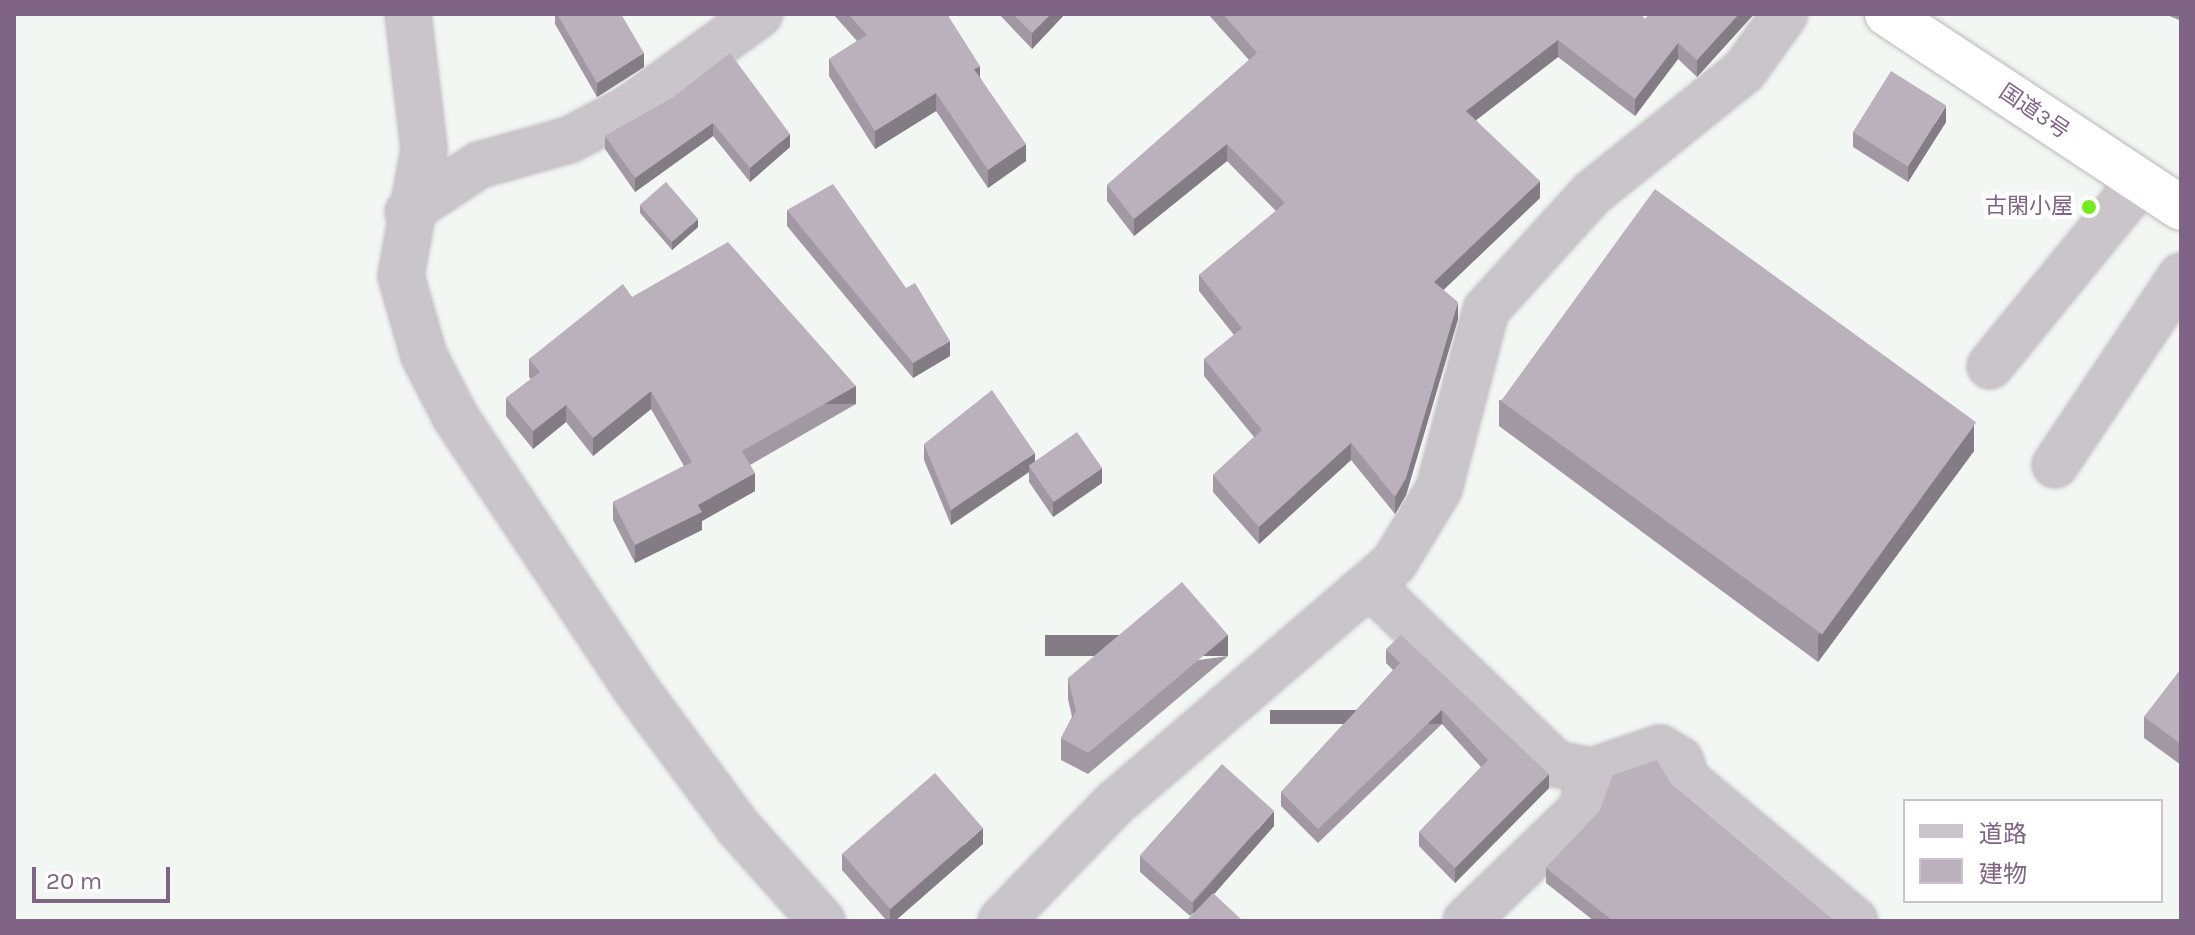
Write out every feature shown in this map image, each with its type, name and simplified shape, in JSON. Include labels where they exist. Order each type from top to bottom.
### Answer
[{"type":"highway","name":"国道3号","points":[[1887,14],[2181,208]]},
{"type":"street","points":[[408,14],[424,149],[408,212],[401,276],[424,356],[456,418],[636,689],[739,828],[822,921]]},
{"type":"street","points":[[408,212],[479,165],[569,140],[630,108],[760,14]]},
{"type":"street","points":[[1001,921],[1114,804],[1371,586],[1423,523],[1439,489],[1486,310],[1591,194],[1744,71],[1785,14]]},
{"type":"street","points":[[1990,366],[2140,182]]},
{"type":"street","points":[[2055,465],[2181,276]]},
{"type":"street","points":[[1371,586],[1535,748],[1556,764],[1592,771],[1660,748],[1680,760],[1687,780],[1855,921]]},
{"type":"street","points":[[1466,921],[1574,818],[1592,771]]},
{"type":"building","points":[[557,14],[621,14],[644,53],[597,83]]},
{"type":"building","points":[[848,14],[947,14],[980,66],[974,69],[1026,144],[988,170],[936,93],[875,131],[829,59],[867,35]]},
{"type":"building","points":[[1013,14],[1051,14],[1032,33]]},
{"type":"building","points":[[1223,14],[1641,14],[1645,19],[1650,14],[1739,14],[1697,60],[1678,43],[1635,99],[1558,40],[1466,111],[1540,181],[1434,282],[1458,302],[1406,478],[1395,497],[1351,443],[1259,527],[1213,475],[1262,430],[1204,359],[1242,328],[1199,275],[1285,203],[1227,144],[1134,219],[1107,185],[1257,53]]},
{"type":"building","points":[[730,53],[790,134],[750,168],[713,123],[635,178],[605,136],[671,99]]},
{"type":"building","points":[[1891,71],[1946,105],[1908,167],[1853,132]]},
{"type":"building","points":[[666,182],[698,219],[672,242],[640,205]]},
{"type":"building","points":[[833,184],[906,288],[915,283],[950,341],[913,363],[787,210]]},
{"type":"building","points":[[1655,189],[1976,422],[1822,634],[1501,401]]},
{"type":"building","points":[[728,242],[856,386],[742,451],[755,473],[698,505],[702,512],[635,545],[613,502],[692,462],[651,391],[593,438],[566,405],[533,431],[506,398],[540,372],[529,359],[623,284],[632,297]]},
{"type":"building","points":[[992,390],[1035,453],[951,510],[924,444]]},
{"type":"building","points":[[1077,432],[1102,468],[1054,502],[1029,466]]},
{"type":"building","points":[[1182,582],[1228,635],[1088,753],[1061,738],[1076,711],[1068,678]]},
{"type":"building","points":[[1401,635],[1549,774],[1455,868],[1419,832],[1488,760],[1442,710],[1318,829],[1281,792],[1400,663],[1386,649]]},
{"type":"building","points":[[2181,669],[2181,744],[2144,717]]},
{"type":"building","points":[[1657,760],[1671,784],[1834,921],[1613,921],[1546,868],[1599,812],[1613,775]]},
{"type":"building","points":[[1222,764],[1274,811],[1192,902],[1140,855]]},
{"type":"building","points":[[935,773],[983,828],[890,909],[842,854]]},
{"type":"building","points":[[1213,893],[1243,921],[1186,921]]},
{"type":"place","name":"古閑小屋","points":[[2089,207]]}]
